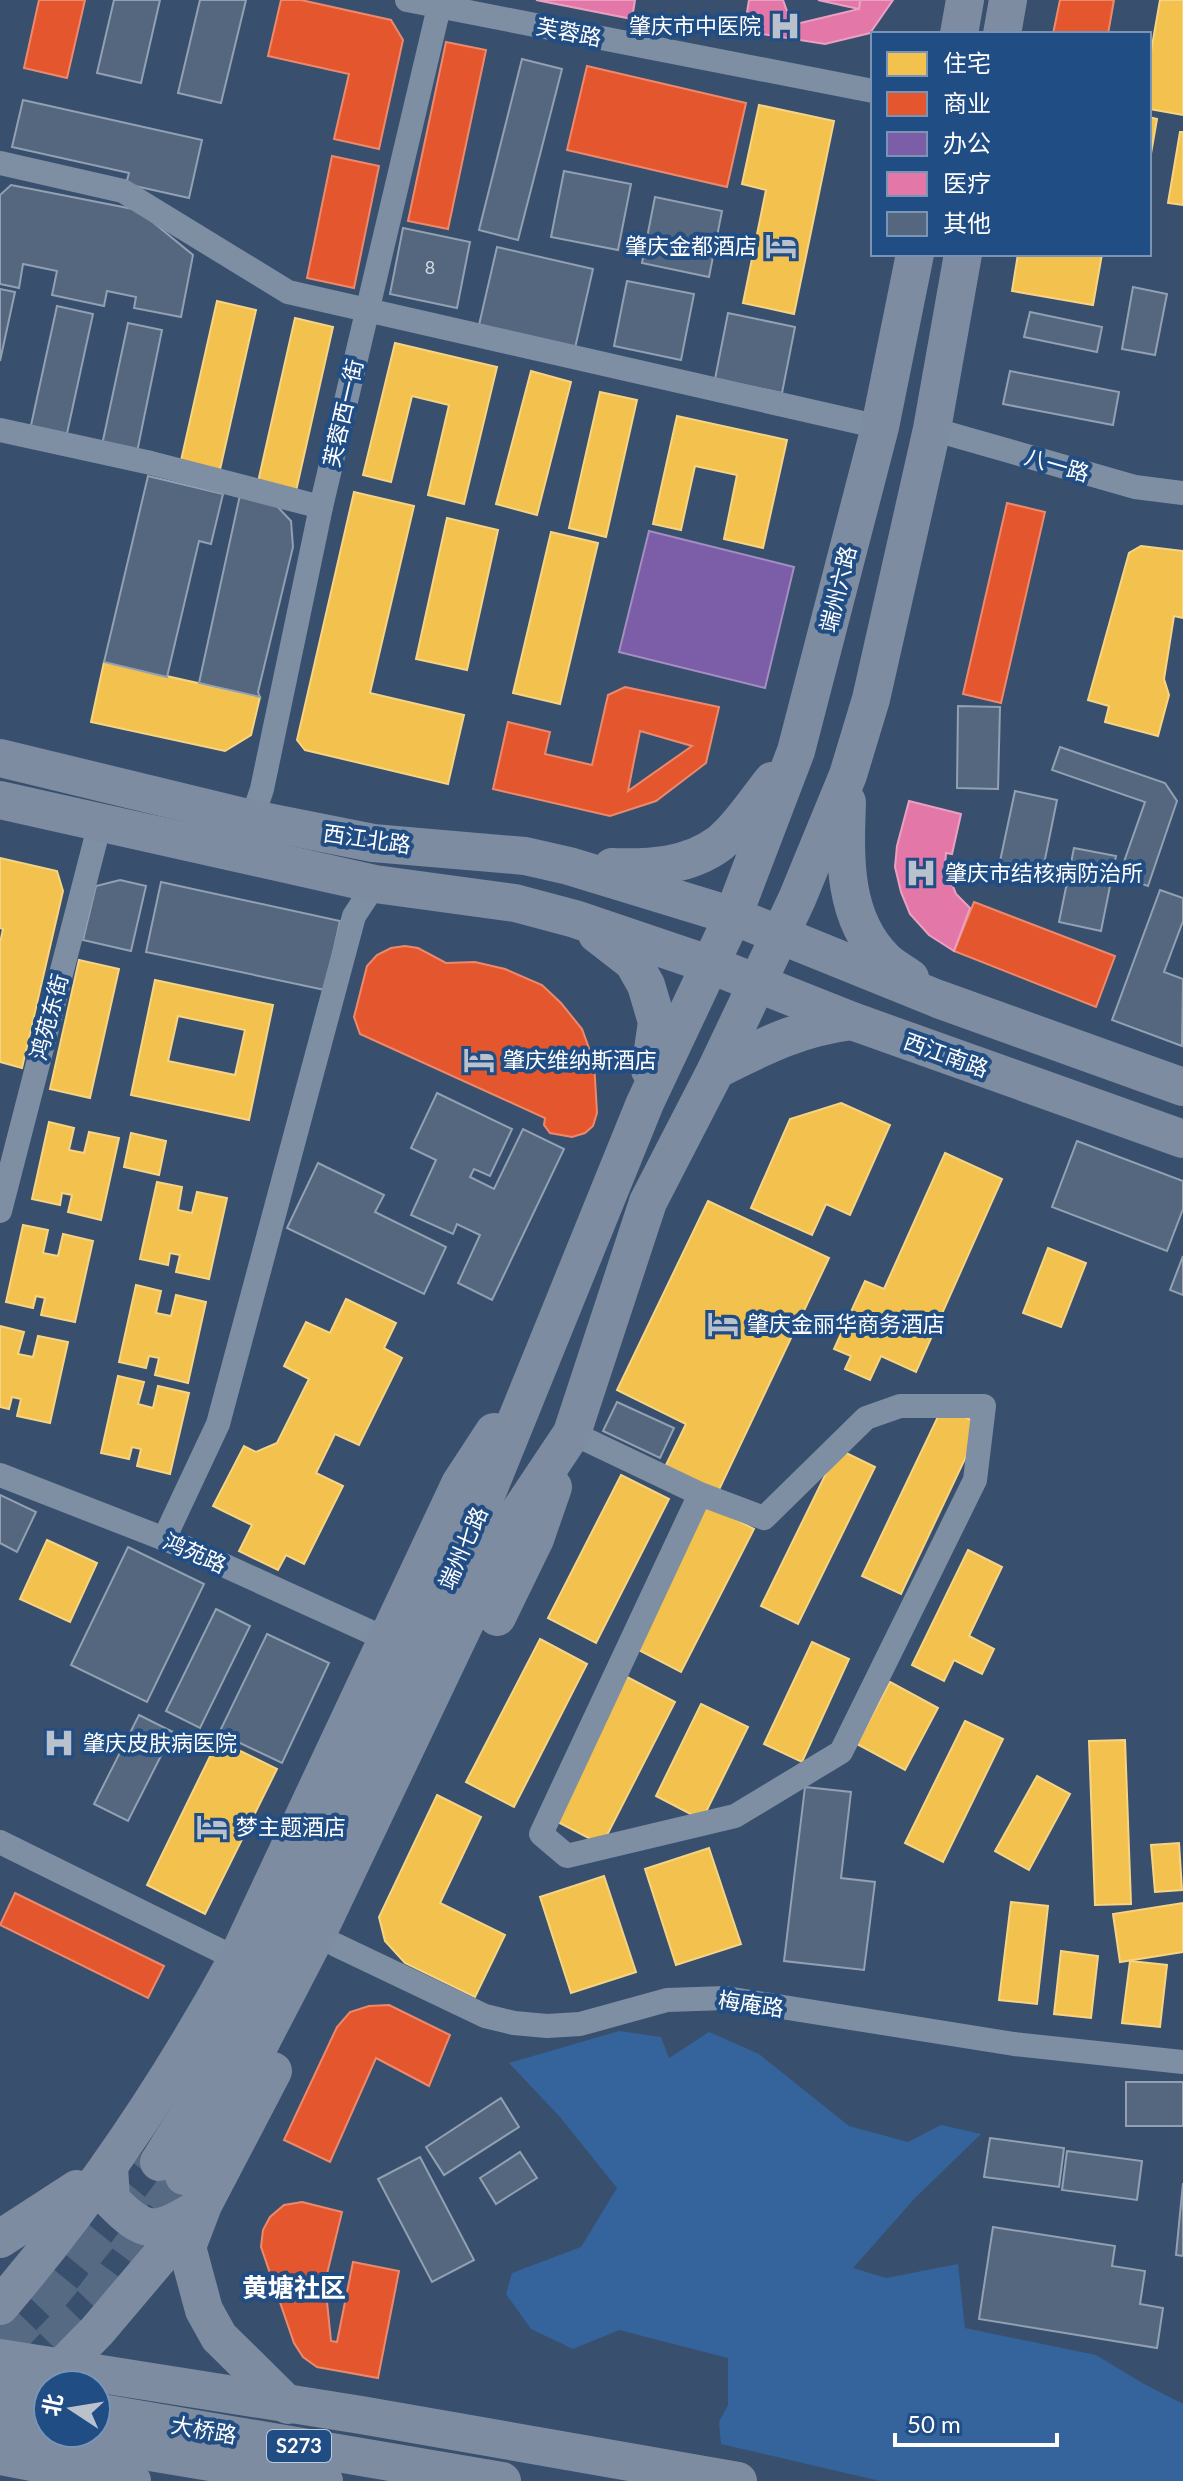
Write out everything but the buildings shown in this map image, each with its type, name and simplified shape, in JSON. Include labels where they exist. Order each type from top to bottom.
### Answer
[{"type":"main road","points":[[959,32],[965,0]]},
{"type":"main road","points":[[1002,32],[1008,0]]},
{"type":"main road","name":"端州六路","points":[[733,916],[796,751],[880,427],[915,256]]},
{"type":"main road","points":[[938,999],[885,959],[869,939],[848,884],[844,858],[848,775],[875,684],[932,429],[963,256]]},
{"type":"main road","points":[[817,670],[835,689],[854,692],[875,684]]},
{"type":"main road","points":[[569,866],[668,866],[702,853],[721,842],[796,751]]},
{"type":"main road","name":"西江北路","points":[[0,758],[252,819],[373,843],[525,856],[569,866],[733,916]]},
{"type":"main road","name":"端州七路","points":[[182,2181],[250,2063],[319,1930],[514,1520],[572,1433],[648,1202],[716,1070],[797,899],[848,775]]},
{"type":"main road","name":"西江北路","points":[[0,800],[375,884],[515,903],[575,919],[711,965]]},
{"type":"main road","points":[[515,903],[525,856]]},
{"type":"main road","points":[[733,916],[938,999],[1183,1087]]},
{"type":"main road","name":"端州七路","points":[[182,2181],[217,2069],[399,1690],[484,1500],[645,1103],[733,916]]},
{"type":"main road","points":[[575,919],[633,962],[646,985],[657,1022],[645,1103]]},
{"type":"main road","name":"西江南路","points":[[711,965],[852,1021],[1183,1139]]},
{"type":"main road","points":[[716,1070],[789,1034],[852,1021]]},
{"type":"main road","points":[[992,1071],[992,1043],[1010,1025]]},
{"type":"main road","points":[[0,2306],[109,2166],[196,2034],[237,1959],[460,1484],[539,1363]]},
{"type":"main road","points":[[0,2428],[97,2331],[182,2181],[336,1945],[535,1539],[572,1433]]},
{"type":"main road","points":[[109,2166],[111,2200],[133,2223],[157,2228],[173,2224],[182,2181]]},
{"type":"main road","points":[[0,2239],[109,2166]]},
{"type":"main road","points":[[182,2181],[187,2247],[204,2310],[219,2337],[288,2405]]},
{"type":"main road","points":[[0,2358],[377,2418],[738,2481]]},
{"type":"main road","points":[[0,2395],[32,2400]]},
{"type":"main road","points":[[257,2481],[254,2453],[262,2428],[288,2405]]},
{"type":"main road","name":"大桥路","points":[[112,2415],[502,2481]]},
{"type":"main road","name":"大桥路","points":[[0,2428],[324,2481]]},
{"type":"main road","points":[[0,2456],[132,2481]]},
{"type":"street","name":"芙蓉路","points":[[407,0],[871,91]]},
{"type":"street","name":"芙蓉西一街","points":[[252,819],[262,789],[321,507],[439,7]]},
{"type":"street","points":[[0,163],[123,191],[288,292],[880,427]]},
{"type":"street","name":"八一路","points":[[932,429],[1135,487],[1183,493]]},
{"type":"street","points":[[0,430],[151,463],[321,507]]},
{"type":"street","name":"鸿苑东街","points":[[0,1211],[100,823]]},
{"type":"street","points":[[164,1539],[218,1424],[354,916],[375,884]]},
{"type":"street","points":[[572,1433],[700,1494],[764,1518],[866,1418],[900,1406],[984,1406],[975,1480],[841,1752],[735,1816],[567,1856],[541,1834],[700,1494]]},
{"type":"street","name":"鸿苑路","points":[[0,1475],[164,1539],[386,1639]]},
{"type":"street","points":[[0,1842],[237,1959]]},
{"type":"street","name":"梅庵路","points":[[336,1945],[485,2016],[514,2023],[547,2026],[580,2024],[667,2000],[726,1998],[1014,2044],[1183,2062]]},
{"type":"shaded area","points":[[619,2031],[661,2037],[669,2058],[709,2032],[759,2054],[849,2126],[908,2142],[941,2125],[981,2134],[915,2198],[853,2268],[886,2278],[958,2264],[965,2328],[1096,2355],[1183,2404],[1183,2481],[880,2481],[721,2444],[719,2422],[728,2405],[728,2358],[619,2330],[573,2349],[531,2329],[506,2294],[512,2273],[581,2247],[617,2188],[560,2117],[509,2063]]},
{"type":"tunnel","points":[[0,2348],[44,2302],[159,2162]]},
{"type":"tunnel","points":[[10,2384],[94,2298],[184,2176]]},
{"type":"place","name":"肇庆市中医院","points":[[785,26]]},
{"type":"place","name":"肇庆金都酒店","points":[[781,246]]},
{"type":"place","name":"肇庆市结核病防治所","points":[[921,873]]},
{"type":"place","name":"肇庆维纳斯酒店","points":[[479,1060]]},
{"type":"place","name":"肇庆金丽华商务酒店","points":[[723,1324]]},
{"type":"place","name":"肇庆皮肤病医院","points":[[59,1743]]},
{"type":"place","name":"梦主题酒店","points":[[212,1827]]},
{"type":"district","name":"黄塘社区","points":[[294,2288]]}]
